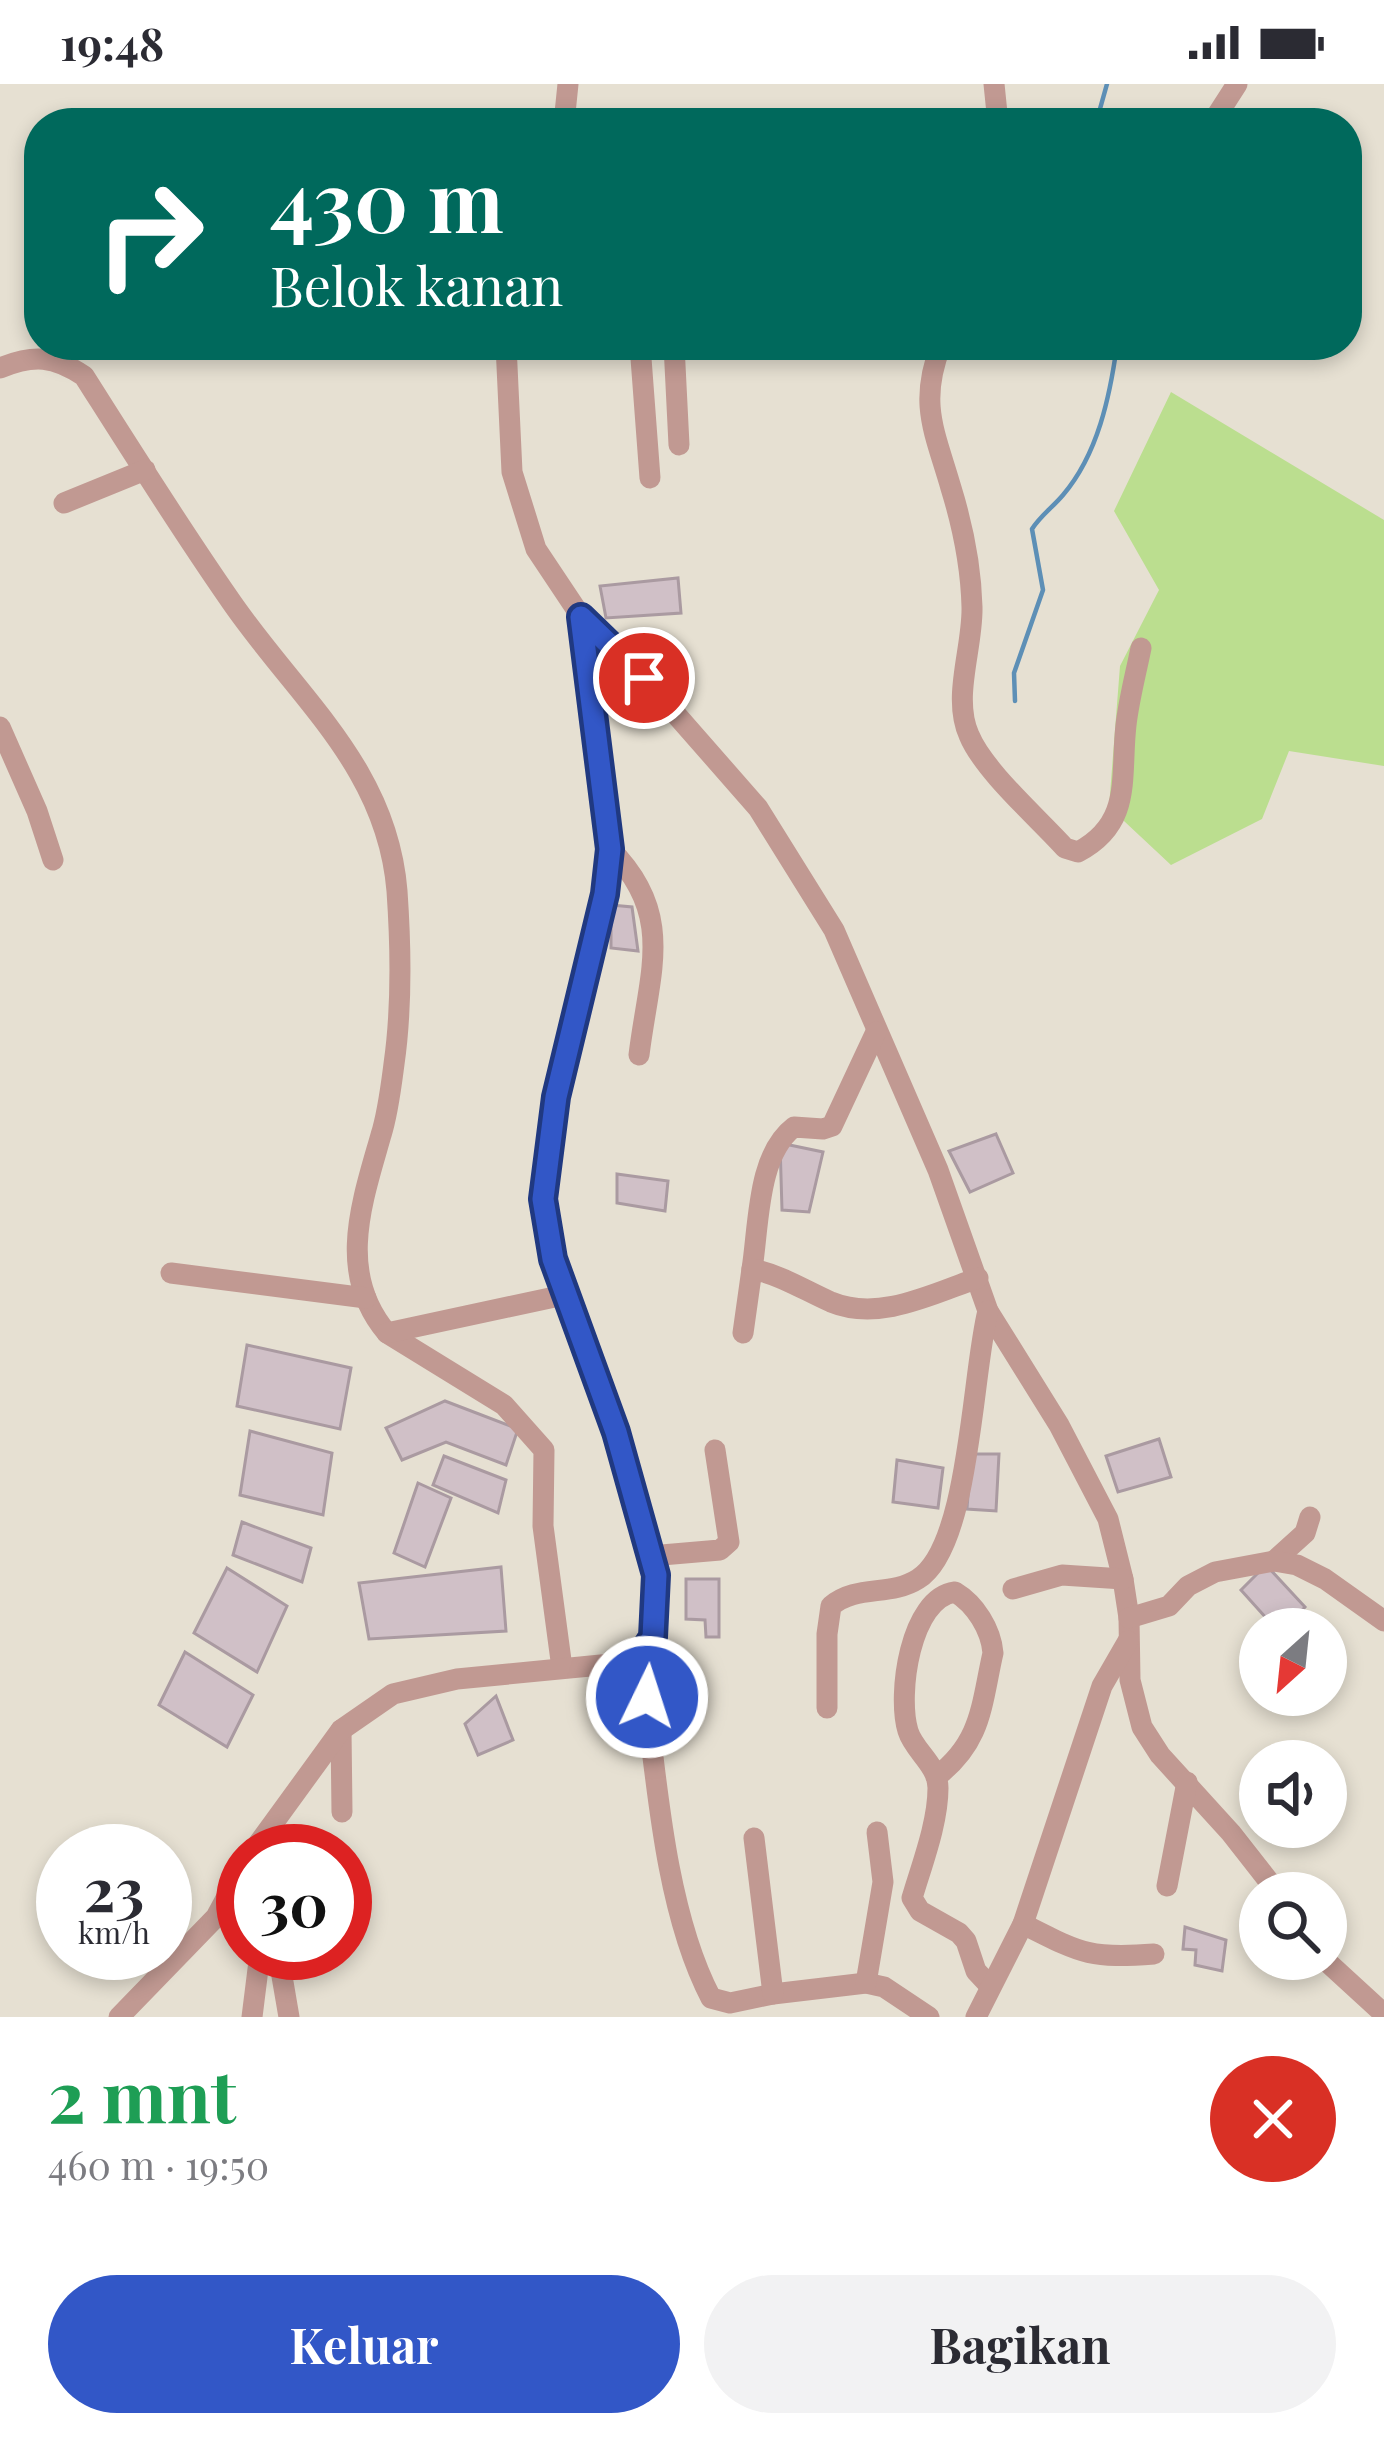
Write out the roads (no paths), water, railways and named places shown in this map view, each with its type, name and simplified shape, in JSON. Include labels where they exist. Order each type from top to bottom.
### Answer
[{"type":"street","points":[[57,360],[84,376],[229,600],[344,746],[374,796],[397,888],[399,976],[395,1059],[383,1131],[356,1226],[355,1250],[366,1298],[387,1333],[504,1405],[544,1450],[543,1526],[562,1668]]},
{"type":"street","points":[[507,360],[512,472],[536,549],[581,617],[644,678],[758,808],[834,930],[938,1170],[988,1311],[1085,1472],[1108,1520],[1123,1579],[1130,1680],[1142,1727],[1160,1755],[1261,1872]]},
{"type":"street","points":[[641,360],[650,478]]},
{"type":"street","points":[[675,360],[679,445]]},
{"type":"street","points":[[935,360],[927,401],[931,430],[967,549],[973,637],[962,713],[980,756],[1065,848],[1078,852],[1102,840],[1123,796],[1126,724],[1141,648]]},
{"type":"street","points":[[64,503],[145,470]]},
{"type":"street","points":[[581,617],[610,849],[605,894],[548,1149],[543,1199],[553,1259],[616,1432],[650,1556],[656,1610],[653,1637],[641,1656],[685,1931],[711,1998],[730,2003],[866,1983],[884,1987],[929,2017]]},
{"type":"street","points":[[0,727],[53,860]]},
{"type":"street","points":[[610,849],[643,888],[652,915],[639,1055]]},
{"type":"street","points":[[743,1334],[770,1161],[794,1127],[824,1130],[832,1126],[876,1032]]},
{"type":"street","points":[[752,1269],[772,1273],[833,1303],[868,1309],[894,1306],[978,1279]]},
{"type":"street","points":[[171,1273],[366,1298]]},
{"type":"street","points":[[387,1333],[564,1295]]},
{"type":"street","points":[[827,1708],[831,1606],[851,1592],[885,1591],[918,1580],[945,1546],[958,1498],[988,1311]]},
{"type":"street","points":[[650,1556],[720,1550],[729,1542],[715,1450]]},
{"type":"street","points":[[1274,1561],[1305,1533],[1310,1517]]},
{"type":"street","points":[[976,2017],[1023,1924],[1102,1686],[1129,1628],[1215,1572],[1274,1561],[1297,1565],[1325,1579],[1384,1621]]},
{"type":"street","points":[[1012,1588],[1062,1575],[1123,1579]]},
{"type":"street","points":[[936,1777],[965,1752],[974,1733],[993,1653],[992,1641],[969,1600],[955,1592],[935,1599],[924,1616],[909,1654],[903,1689],[910,1737],[939,1785],[912,1898],[920,1911],[967,1941],[976,1971],[990,1987]]},
{"type":"street","points":[[274,1824],[341,1730],[393,1694],[457,1679],[611,1664],[641,1656]]},
{"type":"street","points":[[341,1730],[342,1812]]},
{"type":"street","points":[[1167,1886],[1187,1782]]},
{"type":"street","points":[[866,1983],[883,1882],[878,1832]]},
{"type":"street","points":[[754,1838],[773,1994]]},
{"type":"street","points":[[119,2017],[216,1916]]},
{"type":"street","points":[[1023,1924],[1103,1958],[1154,1954]]},
{"type":"street","points":[[252,2017],[257,1980]]},
{"type":"street","points":[[283,1980],[289,2017]]},
{"type":"street","points":[[1347,1980],[1384,2014]]},
{"type":"waterway","points":[[1100,108],[1107,84]]},
{"type":"waterway","points":[[1015,701],[1014,673],[1043,590],[1032,529],[1075,479],[1094,443],[1114,360]]}]
